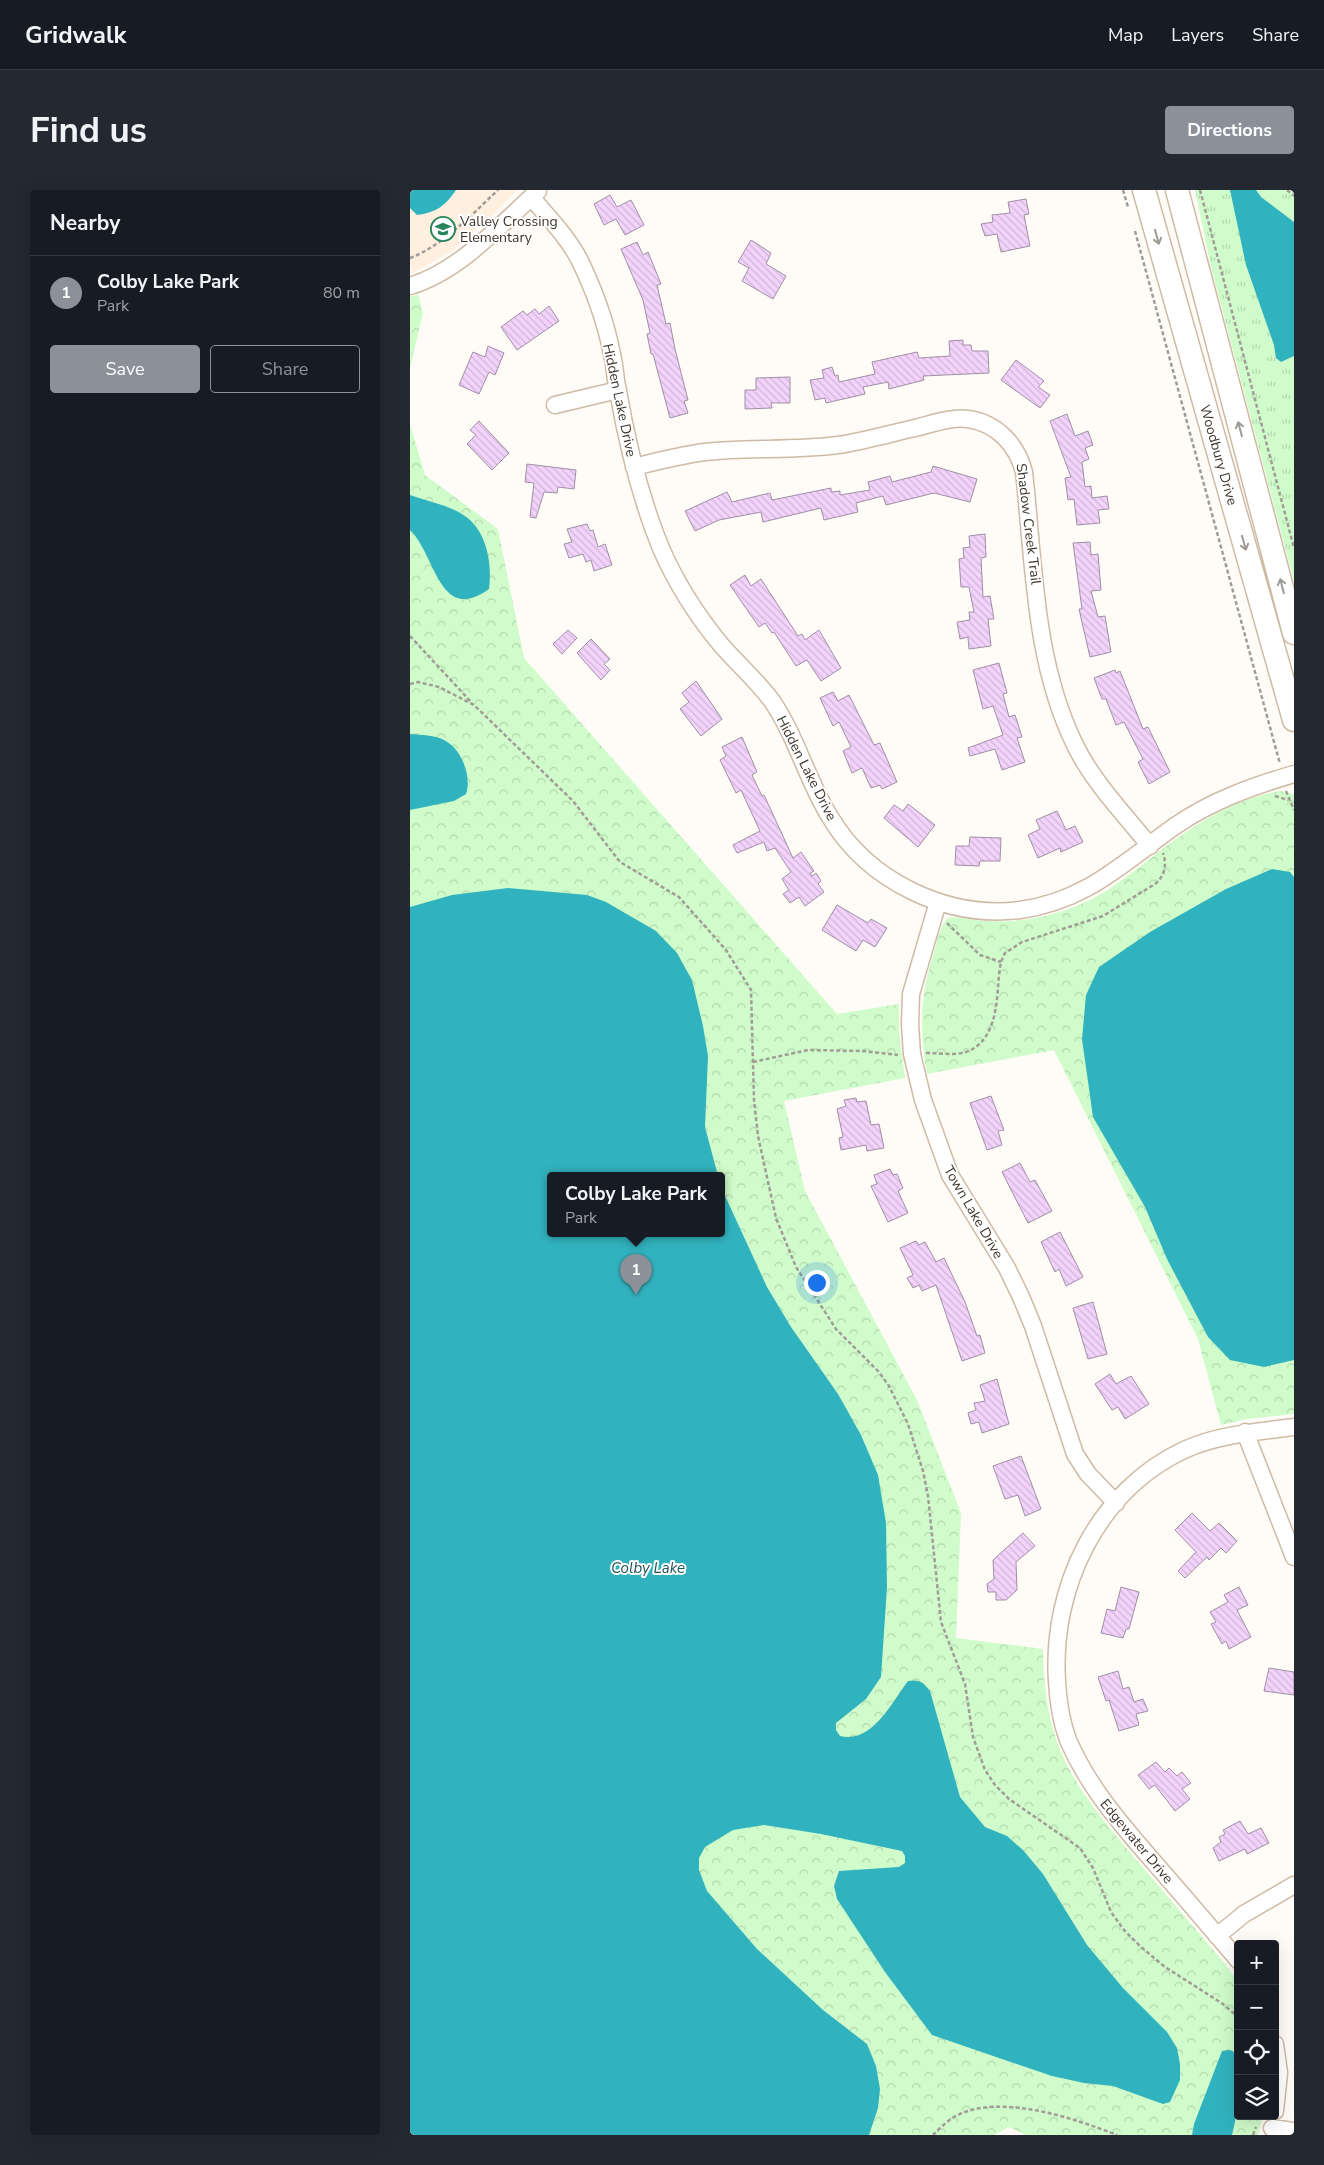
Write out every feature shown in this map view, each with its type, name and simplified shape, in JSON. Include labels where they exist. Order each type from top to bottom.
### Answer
[{"type":"main road","name":"Woodbury Drive","points":[[1144,190],[1294,720]]},
{"type":"main road","name":"Woodbury Drive","points":[[1177,190],[1294,633]]},
{"type":"street","points":[[410,286],[428,279],[463,257],[535,194]]},
{"type":"street","name":"Hidden Lake Drive","points":[[535,194],[579,258],[596,298],[612,354],[634,467],[658,540],[677,581],[722,645],[769,697],[784,720],[830,818],[851,844],[875,868],[904,888],[938,902],[990,911],[1042,907],[1070,898],[1098,884],[1159,847],[1176,826],[1220,801],[1260,784],[1294,774]]},
{"type":"street","points":[[555,404],[618,390]]},
{"type":"street","name":"Shadow Creek Trail","points":[[634,467],[706,452],[802,450],[839,445],[947,420],[966,418],[981,422],[998,431],[1012,443],[1020,456],[1024,472],[1042,636],[1061,713],[1075,746],[1098,782],[1159,847]]},
{"type":"street","name":"Town Lake Drive","points":[[938,902],[911,994],[912,1054],[923,1100],[950,1175],[1007,1268],[1021,1297],[1033,1326],[1075,1454],[1088,1474],[1116,1503]]},
{"type":"street","name":"Edgewater Drive","points":[[1234,1955],[1103,1803],[1082,1768],[1068,1738],[1058,1703],[1056,1657],[1059,1625],[1066,1589],[1080,1555],[1097,1526],[1116,1503],[1156,1467],[1184,1450],[1215,1439],[1245,1432],[1294,1427]]},
{"type":"street","points":[[1245,1432],[1294,1557]]},
{"type":"street","points":[[1218,1936],[1244,1914],[1294,1885]]},
{"type":"street","points":[[1272,2126],[1294,2132]]},
{"type":"path","points":[[410,258],[428,249],[498,190]]},
{"type":"path","points":[[1123,190],[1130,213]]},
{"type":"path","points":[[1200,190],[1294,548]]},
{"type":"path","points":[[1287,190],[1294,196]]},
{"type":"path","points":[[1134,228],[1278,758]]},
{"type":"path","points":[[410,636],[474,704],[573,801],[620,862],[679,897],[726,950],[751,990],[758,1136],[768,1190],[785,1243],[796,1267],[836,1329],[879,1372],[889,1386],[908,1424],[917,1449],[928,1496],[941,1622],[965,1684],[973,1738],[985,1770],[995,1785],[1009,1799],[1080,1848],[1094,1868],[1111,1912],[1124,1930],[1141,1948],[1165,1967],[1223,2004],[1234,2014]]},
{"type":"path","points":[[410,684],[418,682],[439,687],[474,704]]},
{"type":"path","points":[[1271,797],[1278,796],[1288,800],[1294,810]]},
{"type":"path","points":[[927,1052],[954,1054],[966,1052],[977,1047],[984,1040],[996,1012],[1001,962],[1005,953],[1016,945],[1094,920],[1155,884],[1161,878],[1164,870],[1159,847]]},
{"type":"path","points":[[938,902],[946,922],[962,938],[980,955],[1001,962]]},
{"type":"path","points":[[753,1062],[808,1050],[863,1051],[897,1055]]},
{"type":"path","points":[[933,2135],[953,2118],[977,2109],[1000,2106],[1043,2113],[1084,2123],[1117,2135]]},
{"type":"shaded area","name":"Valley Crossing Elementary","points":[[410,190],[517,190],[493,215],[452,251],[413,273],[410,263]]},
{"type":"green space","points":[[1195,190],[1294,190],[1294,581],[1211,267]]},
{"type":"green space","points":[[418,294],[423,313],[410,368],[410,297]]},
{"type":"green space","name":"Colby Lake","points":[[410,424],[425,475],[498,529],[524,658],[837,1014],[899,1004],[899,1033],[905,1078],[784,1101],[805,1191],[917,1400],[961,1513],[956,1638],[1043,1649],[1045,1684],[1057,1742],[1081,1790],[1117,1837],[1234,1976],[1234,2120],[1262,2120],[1258,2135],[1026,2135],[1009,2127],[994,2135],[410,2135]]},
{"type":"green space","points":[[1280,791],[1294,794],[1294,1414],[1247,1419],[1221,1425],[1198,1339],[1054,1050],[927,1074],[924,1057],[922,1011],[930,966],[940,932],[948,918],[1010,921],[1045,916],[1068,909],[1090,900],[1109,889],[1169,844],[1214,815],[1246,800]]},
{"type":"water","points":[[410,190],[456,190],[440,207],[417,215],[410,208]]},
{"type":"water","points":[[1230,190],[1256,190],[1261,197],[1294,222],[1294,356],[1281,362],[1276,358],[1274,345],[1246,265]]},
{"type":"water","points":[[410,495],[457,511],[476,527],[485,543],[487,552],[490,571],[489,589],[472,598],[459,598],[449,593],[419,541],[410,530]]},
{"type":"water","points":[[410,734],[440,738],[456,750],[464,764],[468,780],[466,794],[454,801],[410,810]]},
{"type":"water","points":[[1272,869],[1290,872],[1294,877],[1294,1360],[1264,1367],[1230,1360],[1208,1337],[1167,1259],[1145,1207],[1093,1117],[1082,1039],[1086,995],[1099,967],[1150,932],[1226,889]]},
{"type":"water","name":"Colby Lake","points":[[508,888],[587,895],[606,902],[656,931],[677,953],[692,980],[703,1026],[708,1056],[705,1127],[717,1172],[547,1172],[547,1237],[725,1237],[725,1196],[767,1287],[791,1327],[838,1394],[861,1435],[878,1475],[886,1523],[887,1587],[881,1677],[866,1699],[836,1723],[836,1730],[840,1736],[851,1737],[862,1734],[871,1728],[888,1710],[908,1681],[916,1680],[925,1685],[930,1691],[960,1797],[985,1827],[1007,1836],[1023,1850],[1043,1874],[1087,1945],[1123,1988],[1167,2032],[1177,2048],[1180,2080],[1170,2102],[1163,2104],[1113,2086],[1084,2083],[1052,2076],[932,2035],[885,1972],[837,1899],[834,1886],[839,1871],[899,1867],[905,1863],[905,1856],[902,1851],[821,1834],[764,1825],[733,1830],[705,1847],[699,1858],[699,1870],[707,1891],[757,1949],[823,2010],[867,2044],[876,2066],[880,2089],[878,2108],[869,2135],[410,2135],[410,907],[452,895]]},
{"type":"water","points":[[1222,2051],[1233,2051],[1234,2054],[1235,2120],[1232,2135],[1192,2135],[1194,2124]]},
{"type":"building","points":[[610,195],[617,207],[631,200],[644,225],[625,235],[616,219],[604,225],[594,204]]},
{"type":"building","points":[[1026,199],[1029,214],[1024,215],[1030,246],[1001,252],[997,234],[985,236],[981,224],[993,222],[992,215],[1010,213],[1008,202]]},
{"type":"building","points":[[751,240],[771,253],[766,264],[786,276],[773,299],[742,281],[749,268],[738,262]]},
{"type":"building","points":[[637,242],[643,255],[648,252],[661,284],[657,285],[666,324],[670,323],[688,400],[684,401],[688,413],[670,418],[653,354],[651,354],[647,334],[650,333],[643,300],[621,249]]},
{"type":"building","points":[[549,306],[559,321],[517,350],[501,327],[523,311],[527,315],[535,309],[539,314]]},
{"type":"building","points":[[963,340],[963,345],[971,345],[972,351],[988,351],[989,373],[923,376],[924,380],[889,389],[888,382],[863,387],[865,394],[826,403],[825,398],[815,400],[810,380],[824,378],[822,370],[832,367],[835,376],[838,375],[839,382],[875,374],[872,362],[917,352],[919,358],[950,356],[949,341]]},
{"type":"building","points":[[488,346],[504,353],[495,375],[489,372],[479,394],[459,385],[473,352],[485,357]]},
{"type":"building","points":[[1016,360],[1044,381],[1038,387],[1050,395],[1040,408],[1001,380]]},
{"type":"building","points":[[790,377],[790,403],[771,403],[772,408],[745,409],[745,390],[756,390],[756,378]]},
{"type":"building","points":[[1067,414],[1075,436],[1088,431],[1093,445],[1085,448],[1089,459],[1082,462],[1085,487],[1091,486],[1092,498],[1107,496],[1109,509],[1098,510],[1100,523],[1077,525],[1074,499],[1068,500],[1065,478],[1071,477],[1050,421]]},
{"type":"building","points":[[479,421],[509,453],[492,470],[467,444],[476,435],[470,430]]},
{"type":"building","points":[[527,464],[576,470],[574,489],[558,487],[557,493],[544,492],[536,518],[530,517],[534,483],[525,482]]},
{"type":"building","points":[[933,466],[977,479],[970,502],[934,493],[886,505],[883,496],[856,503],[858,512],[824,520],[821,508],[763,522],[761,512],[719,520],[695,531],[685,511],[727,492],[732,502],[770,493],[772,500],[831,488],[831,492],[840,491],[840,495],[870,490],[868,482],[890,476],[892,482],[931,472]]},
{"type":"building","points":[[587,524],[590,531],[593,530],[598,547],[605,544],[612,565],[594,571],[591,560],[586,562],[583,554],[569,558],[564,544],[572,542],[567,529]]},
{"type":"building","points":[[985,534],[986,557],[981,558],[983,597],[990,596],[994,619],[988,619],[991,646],[969,649],[968,637],[960,639],[957,622],[970,620],[969,612],[974,612],[969,587],[961,587],[959,559],[964,558],[963,548],[970,547],[969,536]]},
{"type":"building","points":[[1090,542],[1091,555],[1098,554],[1101,590],[1091,591],[1098,617],[1105,616],[1111,652],[1090,657],[1079,609],[1082,609],[1073,543]]},
{"type":"building","points":[[745,575],[751,586],[761,579],[798,636],[802,634],[805,640],[819,630],[841,668],[821,681],[807,660],[796,666],[774,632],[772,633],[765,623],[759,627],[730,585]]},
{"type":"building","points":[[568,630],[577,638],[562,654],[553,644]]},
{"type":"building","points":[[591,639],[610,659],[604,664],[610,670],[601,680],[577,653]]},
{"type":"building","points":[[999,663],[1007,693],[1003,694],[1009,717],[1015,715],[1022,737],[1017,738],[1025,762],[1002,770],[995,749],[970,756],[968,748],[1003,735],[993,706],[983,709],[973,670]]},
{"type":"building","points":[[1115,670],[1116,673],[1120,671],[1143,729],[1148,727],[1170,772],[1149,784],[1138,762],[1143,759],[1124,722],[1116,725],[1106,699],[1102,699],[1094,678]]},
{"type":"building","points":[[696,681],[722,719],[701,736],[680,709],[689,702],[682,693]]},
{"type":"building","points":[[833,692],[838,701],[849,695],[874,745],[880,743],[897,782],[882,789],[880,785],[871,788],[862,768],[852,773],[843,751],[851,747],[839,722],[833,726],[820,698]]},
{"type":"building","points":[[742,737],[757,772],[752,775],[762,796],[764,795],[793,858],[801,852],[814,871],[810,873],[812,876],[816,873],[821,881],[818,884],[824,892],[805,906],[799,897],[790,903],[783,894],[789,890],[782,879],[791,872],[775,848],[767,851],[764,842],[737,853],[733,845],[760,831],[741,790],[736,793],[720,760],[726,756],[722,747]]},
{"type":"building","points":[[908,804],[935,825],[918,847],[884,818],[894,805],[903,811]]},
{"type":"building","points":[[1057,811],[1066,830],[1075,826],[1083,842],[1061,852],[1060,848],[1038,858],[1028,835],[1040,829],[1036,820]]},
{"type":"building","points":[[970,837],[1001,838],[1000,861],[980,861],[979,866],[955,865],[956,846],[969,846]]},
{"type":"building","points":[[837,905],[868,923],[871,919],[887,928],[875,947],[863,940],[856,951],[822,930]]},
{"type":"building","points":[[991,1096],[1004,1130],[998,1131],[1002,1145],[987,1150],[970,1103]]},
{"type":"building","points":[[856,1098],[857,1102],[866,1101],[871,1125],[879,1124],[884,1148],[867,1151],[866,1145],[841,1150],[839,1138],[843,1137],[837,1109],[846,1106],[844,1100]]},
{"type":"building","points":[[1020,1163],[1030,1182],[1035,1180],[1052,1211],[1028,1223],[1002,1172]]},
{"type":"building","points":[[890,1169],[893,1175],[897,1174],[903,1188],[898,1191],[908,1213],[888,1222],[871,1186],[877,1184],[874,1175]]},
{"type":"building","points":[[1060,1232],[1083,1277],[1066,1286],[1059,1269],[1055,1272],[1041,1242]]},
{"type":"building","points":[[916,1241],[919,1245],[925,1242],[936,1262],[944,1258],[965,1302],[977,1336],[980,1335],[985,1353],[962,1361],[936,1285],[922,1291],[919,1285],[913,1288],[907,1278],[913,1275],[900,1248]]},
{"type":"building","points":[[1093,1302],[1107,1354],[1088,1359],[1073,1308]]},
{"type":"building","points":[[1110,1374],[1116,1384],[1131,1376],[1149,1404],[1125,1419],[1118,1407],[1112,1410],[1095,1384]]},
{"type":"building","points":[[997,1379],[1009,1424],[982,1433],[979,1422],[971,1424],[968,1413],[976,1410],[974,1403],[985,1401],[980,1385]]},
{"type":"building","points":[[1021,1456],[1041,1509],[1025,1516],[1018,1495],[1005,1499],[993,1466]]},
{"type":"building","points":[[1192,1513],[1210,1531],[1219,1523],[1237,1541],[1226,1553],[1221,1548],[1209,1560],[1207,1557],[1185,1578],[1178,1571],[1196,1552],[1175,1530]]},
{"type":"building","points":[[1023,1533],[1035,1546],[1016,1562],[1017,1590],[1006,1600],[996,1600],[996,1592],[988,1592],[987,1584],[994,1579],[993,1560]]},
{"type":"building","points":[[1121,1587],[1139,1592],[1129,1629],[1126,1629],[1123,1638],[1101,1633],[1107,1609],[1115,1611]]},
{"type":"building","points":[[1239,1587],[1248,1605],[1237,1610],[1251,1637],[1229,1649],[1226,1641],[1222,1644],[1211,1624],[1216,1622],[1210,1612],[1228,1602],[1224,1595]]},
{"type":"building","points":[[1269,1668],[1294,1672],[1294,1695],[1264,1691]]},
{"type":"building","points":[[1118,1671],[1123,1689],[1129,1687],[1134,1702],[1143,1699],[1148,1711],[1136,1714],[1139,1725],[1119,1731],[1109,1700],[1106,1701],[1098,1677]]},
{"type":"building","points":[[1156,1762],[1165,1772],[1169,1768],[1177,1776],[1182,1772],[1191,1783],[1182,1789],[1190,1799],[1175,1811],[1155,1785],[1149,1789],[1138,1775]]},
{"type":"building","points":[[1240,1821],[1248,1834],[1261,1828],[1269,1843],[1247,1854],[1245,1849],[1219,1861],[1213,1848],[1221,1842],[1219,1837],[1225,1834],[1223,1830]]},
{"type":"place","name":"Valley Crossing Elementary","points":[[443,229]]},
{"type":"place","name":"Colby Lake Park","points":[[636,1295]]}]
